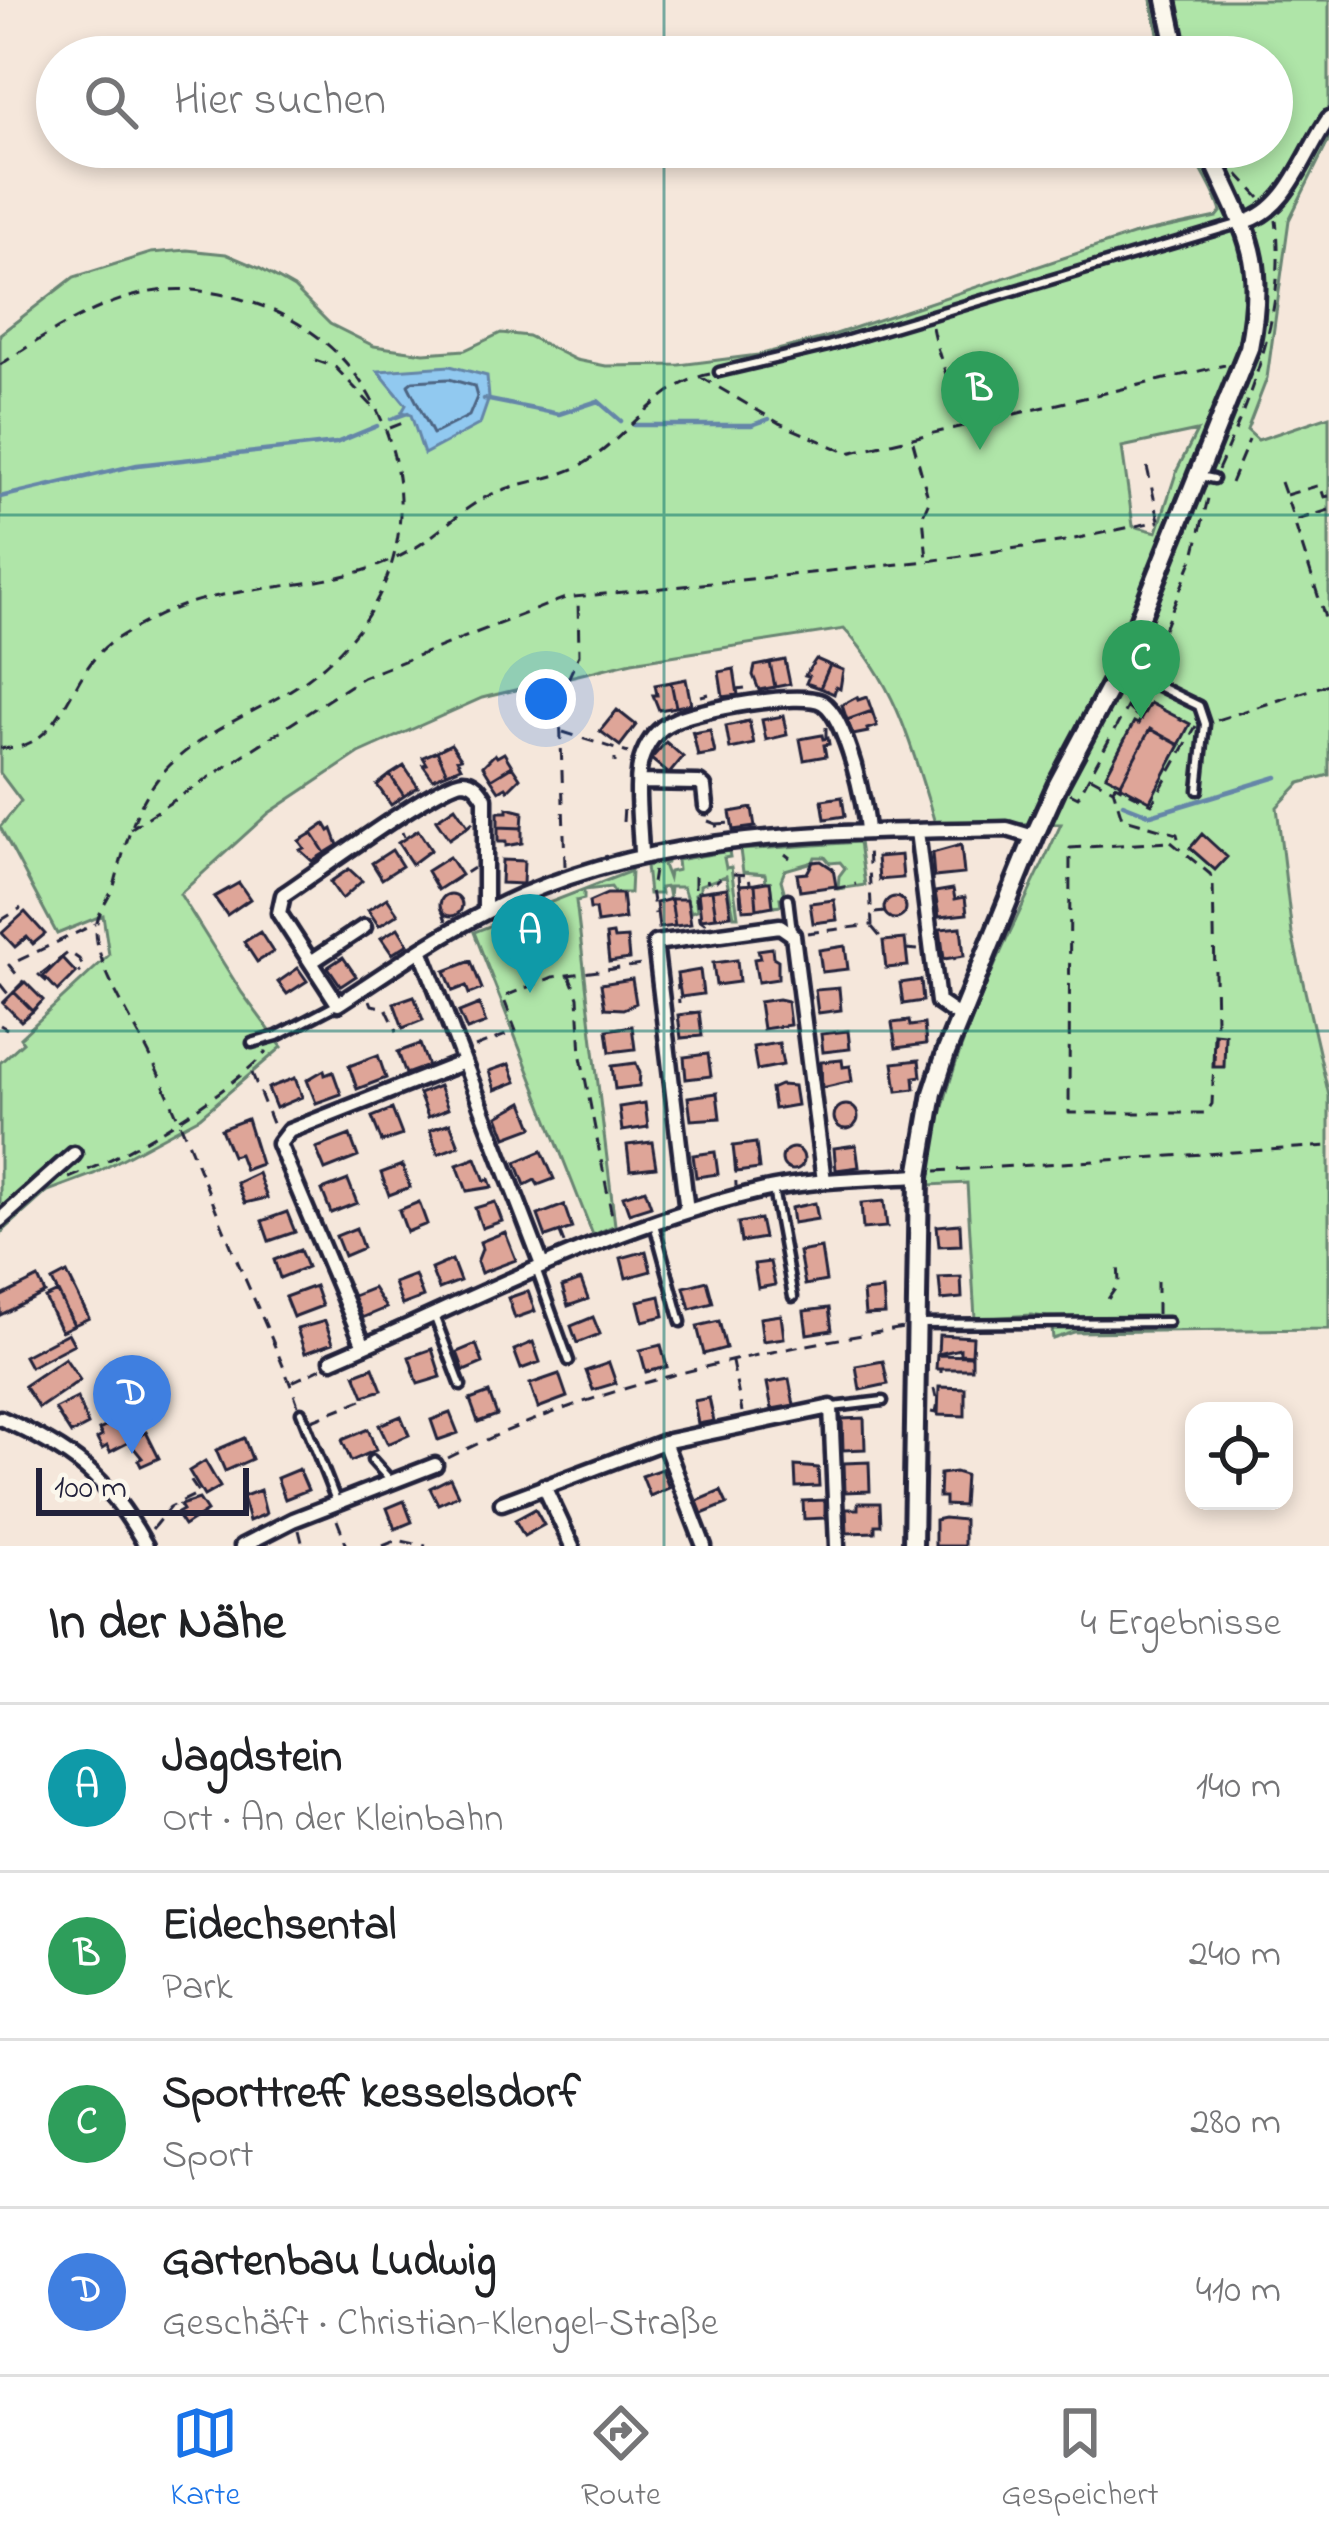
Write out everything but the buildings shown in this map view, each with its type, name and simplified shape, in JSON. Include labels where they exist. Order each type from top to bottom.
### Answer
[{"type":"street","points":[[1166,0],[1174,36]]},
{"type":"street","points":[[1244,222],[1271,209],[1329,118]]},
{"type":"street","points":[[913,1546],[919,1176],[933,1093],[1034,838],[1120,668],[1167,526],[1206,477],[1240,375],[1256,311],[1256,267],[1244,222],[1218,168]]},
{"type":"street","points":[[641,856],[641,758],[654,733],[676,719],[785,698],[805,696],[836,716],[869,832]]},
{"type":"street","points":[[485,912],[485,798],[472,783],[461,781],[284,895],[280,904],[282,922],[338,1004],[485,912],[641,856],[718,841],[869,832],[1007,829],[1034,838]]},
{"type":"street","points":[[640,782],[699,783],[704,787],[706,806]]},
{"type":"street","points":[[917,831],[938,1002],[960,1017]]},
{"type":"street","points":[[687,1211],[655,943],[781,926],[793,934],[824,1181]]},
{"type":"street","points":[[311,962],[364,927]]},
{"type":"street","points":[[422,952],[538,1267]]},
{"type":"street","points":[[364,1346],[280,1144],[289,1131],[462,1057]]},
{"type":"street","points":[[0,1220],[74,1154]]},
{"type":"street","points":[[332,1360],[601,1239],[653,1221],[773,1189],[919,1176]]},
{"type":"street","points":[[502,1503],[664,1442],[831,1408],[837,1546]]},
{"type":"street","points":[[0,1418],[53,1442],[78,1460],[127,1511],[144,1542]]},
{"type":"street","points":[[664,1442],[704,1546]]},
{"type":"street","points":[[242,1546],[435,1465]]},
{"type":"street","points":[[544,1486],[572,1546]]},
{"type":"lane","points":[[719,372],[828,346],[1244,222]]},
{"type":"lane","points":[[1120,668],[1198,706],[1205,724],[1198,790]]},
{"type":"lane","points":[[788,898],[793,934]]},
{"type":"lane","points":[[252,1043],[277,1036],[338,1004]]},
{"type":"lane","points":[[773,1189],[793,1297]]},
{"type":"lane","points":[[653,1221],[681,1322]]},
{"type":"lane","points":[[538,1267],[569,1361]]},
{"type":"lane","points":[[434,1314],[461,1386]]},
{"type":"lane","points":[[916,1324],[1168,1322]]},
{"type":"lane","points":[[831,1408],[884,1400]]},
{"type":"lane","points":[[301,1412],[334,1504]]},
{"type":"lane","points":[[372,1460],[393,1482]]},
{"type":"path","points":[[1235,168],[1271,209]]},
{"type":"path","points":[[0,365],[68,324],[131,298],[178,289],[216,292],[292,319],[332,347],[388,428],[399,474],[394,558],[379,598],[310,677],[209,734],[167,767],[128,830],[116,882],[97,924],[108,970],[178,1117],[301,1412]]},
{"type":"path","points":[[930,314],[943,372],[955,388],[962,428]]},
{"type":"path","points":[[315,360],[335,367],[380,413]]},
{"type":"path","points":[[699,376],[836,451],[848,453],[1227,364]]},
{"type":"path","points":[[0,748],[33,742],[48,731],[96,656],[110,643],[174,608],[332,578],[409,552],[469,506],[584,463],[660,397],[699,376],[719,372]]},
{"type":"path","points":[[388,428],[405,422]]},
{"type":"path","points":[[1231,483],[1249,440]]},
{"type":"path","points":[[913,441],[929,500],[923,515],[928,561]]},
{"type":"path","points":[[128,830],[363,677],[577,595],[928,561],[1167,526],[1147,467]]},
{"type":"path","points":[[1062,788],[1078,797],[1143,677],[1194,556],[1206,477]]},
{"type":"path","points":[[1280,482],[1329,630]]},
{"type":"path","points":[[1286,495],[1320,485],[1324,497],[1329,496]]},
{"type":"path","points":[[1294,521],[1329,510]]},
{"type":"path","points":[[566,880],[563,690],[579,655],[577,595]]},
{"type":"path","points":[[1113,789],[1115,785],[1151,804],[1193,728],[1329,684]]},
{"type":"path","points":[[737,688],[746,688]]},
{"type":"path","points":[[701,696],[710,694]]},
{"type":"path","points":[[1126,707],[1141,719]]},
{"type":"path","points":[[690,716],[697,750]]},
{"type":"path","points":[[736,724],[752,720]]},
{"type":"path","points":[[562,731],[641,758]]},
{"type":"path","points":[[1090,776],[1113,789],[1122,818],[1177,834],[1180,845],[1214,883],[1212,1104],[1206,1113],[1069,1113],[1070,848],[1180,845]]},
{"type":"path","points":[[623,822],[624,806]]},
{"type":"path","points":[[708,821],[732,823]]},
{"type":"path","points":[[716,824],[718,841]]},
{"type":"path","points":[[869,832],[866,852],[872,925],[882,940]]},
{"type":"path","points":[[448,884],[473,868],[474,860]]},
{"type":"path","points":[[654,872],[655,914]]},
{"type":"path","points":[[741,908],[736,873],[749,875],[750,883]]},
{"type":"path","points":[[694,876],[700,919],[711,935]]},
{"type":"path","points":[[834,889],[856,884]]},
{"type":"path","points":[[696,893],[697,902]]},
{"type":"path","points":[[1,919],[21,908]]},
{"type":"path","points":[[873,914],[885,912]]},
{"type":"path","points":[[16,988],[23,982],[10,964],[97,924]]},
{"type":"path","points":[[793,934],[872,925]]},
{"type":"path","points":[[906,949],[916,947],[924,962]]},
{"type":"path","points":[[47,982],[39,974],[69,952],[84,969],[79,973]]},
{"type":"path","points":[[462,1057],[516,1031],[503,997],[569,975],[656,964]]},
{"type":"path","points":[[569,975],[578,997],[581,1057],[614,1229]]},
{"type":"path","points":[[677,978],[679,1003]]},
{"type":"path","points":[[0,984],[8,994]]},
{"type":"path","points":[[368,997],[372,1005],[386,1008],[397,1030]]},
{"type":"path","points":[[0,1025],[7,1029]]},
{"type":"path","points":[[87,1171],[250,1070],[277,1036]]},
{"type":"path","points":[[250,1070],[280,1144]]},
{"type":"path","points":[[919,1176],[938,1170],[1329,1146]]},
{"type":"path","points":[[734,1160],[736,1189]]},
{"type":"path","points":[[560,1232],[566,1250]]},
{"type":"path","points":[[1108,1299],[1119,1283],[1118,1262]]},
{"type":"path","points":[[1156,1322],[1157,1274]]},
{"type":"path","points":[[435,1465],[560,1408],[731,1359],[916,1324]]},
{"type":"path","points":[[731,1359],[745,1425]]},
{"type":"path","points":[[290,1382],[332,1360]]},
{"type":"path","points":[[922,1412],[936,1412],[938,1397]]},
{"type":"path","points":[[311,1420],[367,1398]]},
{"type":"path","points":[[144,1542],[170,1508],[199,1492],[190,1480]]},
{"type":"path","points":[[334,1504],[347,1546]]},
{"type":"path","points":[[383,1546],[397,1540],[426,1546]]},
{"type":"green space","points":[[1151,0],[1329,0],[1329,110],[1293,162],[1293,36],[1159,36]]},
{"type":"green space","points":[[1329,128],[1329,140],[1289,220],[1267,378],[1247,430],[1258,440],[1329,416],[1329,775],[1300,783],[1277,807],[1292,934],[1329,1096],[1329,1329],[1074,1332],[1053,1339],[1051,1318],[975,1319],[967,1183],[930,1185],[936,1139],[947,1092],[980,1000],[1061,824],[935,823],[911,744],[890,696],[844,629],[632,662],[482,698],[359,753],[269,813],[180,894],[282,1047],[200,1117],[94,1174],[48,1191],[0,1234],[0,1063],[23,1042],[20,1038],[109,955],[103,915],[57,934],[0,827],[21,801],[0,773],[0,334],[74,277],[151,253],[187,250],[226,254],[259,268],[294,288],[330,324],[374,346],[424,353],[465,350],[501,333],[528,336],[576,360],[606,366],[679,365],[758,355],[824,338],[1132,235],[1217,217],[1221,212],[1200,168],[1290,168],[1270,203],[1279,211]],"holes":[[[1197,431],[1177,470],[1157,532],[1133,526],[1122,447]]]},
{"type":"green space","points":[[859,842],[865,885],[838,889],[845,868],[840,862],[815,857],[813,862],[785,870],[781,880],[786,898],[773,906],[765,874],[743,872],[740,850]]},
{"type":"green space","points":[[729,851],[730,857],[724,858],[726,868],[731,867],[738,916],[734,916],[726,876],[700,885],[695,894],[697,910],[691,912],[683,887],[670,887],[669,898],[667,887],[660,888],[661,894],[649,894],[646,866],[668,862],[663,865],[668,878],[669,872],[678,870],[677,860]]},
{"type":"green space","points":[[631,871],[630,893],[615,893],[611,887],[584,890],[584,899],[576,901],[615,1225],[593,1235],[474,932]]},
{"type":"water","points":[[450,366],[487,376],[489,398],[480,424],[424,454],[411,415],[402,412],[406,405],[378,371]]},
{"type":"waterway","points":[[484,399],[559,414],[598,401],[621,421]]},
{"type":"waterway","points":[[391,419],[408,413]]},
{"type":"waterway","points":[[634,425],[752,425],[769,419]]},
{"type":"waterway","points":[[0,497],[137,465],[336,443],[377,426]]},
{"type":"waterway","points":[[1123,804],[1151,815],[1277,777]]},
{"type":"place","name":"Eidechsental","points":[[980,450]]},
{"type":"place","name":"Sporttreff kesselsdorf","points":[[1141,719]]},
{"type":"place","name":"Jagdstein","points":[[530,993]]},
{"type":"place","name":"Gartenbau Ludwig","points":[[132,1454]]}]
